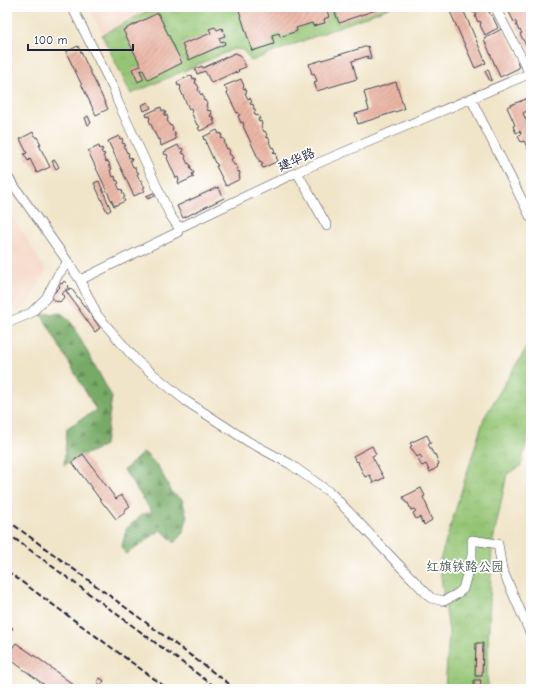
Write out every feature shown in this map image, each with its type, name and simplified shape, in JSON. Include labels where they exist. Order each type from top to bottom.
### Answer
[{"type":"street","points":[[72,7],[115,92],[117,100],[170,215],[179,228]]},
{"type":"street","points":[[495,7],[531,74]]},
{"type":"street","name":"建华路","points":[[80,280],[178,232],[179,228],[297,172],[531,74]]},
{"type":"street","points":[[471,99],[531,218]]},
{"type":"street","points":[[297,172],[326,226]]},
{"type":"street","points":[[7,176],[80,280],[97,316],[137,361],[186,401],[249,442],[290,464],[332,494],[431,598],[444,601],[463,589],[472,555],[472,540],[498,544],[502,569],[531,635]]},
{"type":"street","points":[[7,323],[30,313],[46,298],[58,275],[68,262]]},
{"type":"shaded area","points":[[88,7],[151,7],[102,33]]},
{"type":"shaded area","points":[[7,211],[25,235],[46,271],[26,307],[7,315]]},
{"type":"green space","points":[[154,7],[391,7],[251,61],[243,50],[234,49],[131,94],[102,35]]},
{"type":"green space","points":[[61,313],[70,320],[112,397],[105,445],[64,465],[67,428],[96,410],[41,314]]},
{"type":"green space","name":"红旗铁路公园","points":[[531,340],[531,428],[528,434],[521,466],[507,474],[492,546],[487,677],[489,689],[445,689],[449,632],[439,563],[484,418]]},
{"type":"green space","points":[[144,452],[158,466],[173,494],[182,499],[187,517],[184,531],[175,543],[161,530],[126,554],[122,547],[126,529],[143,514],[152,512],[124,470]]},
{"type":"building","points":[[238,7],[326,7],[329,17],[324,19],[325,23],[313,26],[312,23],[296,28],[297,31],[280,37],[279,33],[272,35],[274,44],[252,51]]},
{"type":"building","points":[[333,7],[385,7],[339,23]]},
{"type":"building","points":[[448,7],[462,7],[486,63],[475,68]]},
{"type":"building","points":[[471,7],[489,7],[490,8],[488,9],[491,16],[492,15],[498,28],[485,35],[480,25],[480,21],[478,22],[475,16],[477,15]]},
{"type":"building","points":[[519,7],[525,8],[530,17],[528,17],[531,22],[531,52],[520,34],[522,33],[520,30],[519,31],[517,24],[515,21],[514,22],[509,12]]},
{"type":"building","points":[[158,13],[182,63],[148,80],[143,70],[140,71],[144,79],[138,82],[132,69],[141,66],[123,30]]},
{"type":"building","points":[[215,27],[217,30],[222,28],[225,36],[219,38],[221,42],[224,41],[225,44],[189,60],[182,44],[211,33],[209,29]]},
{"type":"building","points":[[503,28],[520,61],[517,62],[519,68],[500,77],[484,39]]},
{"type":"building","points":[[78,46],[108,109],[96,115],[66,52]]},
{"type":"building","points":[[368,46],[371,58],[368,59],[368,56],[352,61],[357,79],[317,91],[314,82],[317,81],[314,73],[312,74],[309,64]]},
{"type":"building","points":[[235,53],[240,55],[246,67],[238,70],[239,71],[236,73],[235,72],[211,83],[205,71],[197,74],[195,69],[202,66],[203,68]]},
{"type":"building","points":[[488,69],[492,80],[490,81],[485,71]]},
{"type":"building","points":[[192,75],[193,79],[195,78],[195,82],[204,98],[204,101],[205,100],[207,104],[208,111],[210,110],[212,114],[210,115],[211,117],[213,116],[215,120],[213,120],[215,124],[200,131],[198,128],[200,127],[198,124],[197,125],[191,112],[191,108],[189,109],[180,89],[180,85],[178,86],[177,82]]},
{"type":"building","points":[[241,79],[244,86],[243,87],[247,92],[245,93],[248,99],[250,98],[252,102],[250,103],[251,105],[253,104],[253,109],[256,111],[254,112],[260,119],[258,119],[259,122],[261,121],[261,126],[275,151],[273,152],[275,154],[276,153],[278,161],[263,168],[261,165],[263,164],[261,161],[260,162],[243,126],[243,122],[241,123],[238,116],[240,115],[238,112],[237,113],[224,86]]},
{"type":"building","points":[[396,82],[404,109],[358,124],[355,114],[369,110],[364,92]]},
{"type":"building","points":[[531,97],[531,109],[523,113],[528,124],[531,123],[531,155],[524,141],[521,142],[518,136],[521,134],[520,131],[516,133],[513,126],[515,125],[507,107]]},
{"type":"building","points":[[148,102],[151,108],[144,111],[142,105]]},
{"type":"building","points":[[161,107],[162,111],[164,110],[166,113],[164,114],[165,116],[167,115],[167,120],[176,135],[174,135],[176,139],[161,146],[160,139],[158,140],[149,120],[149,116],[147,117],[146,114]]},
{"type":"building","points":[[88,116],[91,123],[88,125],[85,118]]},
{"type":"building","points":[[217,130],[219,134],[221,133],[221,137],[222,139],[223,138],[230,155],[233,158],[231,159],[238,169],[236,169],[237,172],[239,171],[240,174],[240,179],[226,186],[216,166],[218,166],[215,163],[203,137]]},
{"type":"building","points":[[33,132],[41,144],[39,145],[50,167],[37,173],[30,159],[28,161],[24,154],[27,153],[20,139]]},
{"type":"building","points":[[119,136],[120,139],[122,138],[122,142],[126,146],[124,146],[127,153],[128,152],[129,158],[131,157],[132,160],[130,160],[133,167],[135,167],[136,171],[139,173],[137,174],[140,181],[142,180],[145,187],[143,188],[145,191],[134,196],[108,141]]},
{"type":"building","points":[[178,145],[180,149],[182,148],[184,151],[182,152],[183,154],[184,153],[191,170],[194,173],[192,174],[194,177],[179,184],[178,177],[176,178],[167,158],[167,154],[165,155],[164,152]]},
{"type":"building","points":[[99,146],[100,149],[102,148],[103,150],[101,151],[105,155],[103,156],[106,162],[108,161],[110,165],[108,166],[112,169],[110,170],[111,173],[113,177],[115,176],[116,181],[117,180],[119,183],[117,184],[125,197],[123,198],[125,201],[114,206],[88,151]]},
{"type":"building","points":[[55,160],[59,167],[56,169],[52,161]]},
{"type":"building","points":[[99,181],[111,210],[107,212],[94,183]]},
{"type":"building","points":[[218,187],[224,198],[183,218],[177,206]]},
{"type":"building","points":[[156,192],[157,195],[148,199],[146,196]]},
{"type":"building","points":[[64,281],[69,286],[62,294],[65,296],[60,302],[57,302],[50,297]]},
{"type":"building","points":[[71,288],[100,328],[95,332],[66,291]]},
{"type":"building","points":[[427,435],[431,443],[428,444],[434,455],[435,454],[439,464],[437,465],[438,467],[430,472],[426,464],[422,466],[418,460],[422,458],[420,455],[417,457],[410,447],[412,446],[410,443]]},
{"type":"building","points":[[372,446],[376,454],[372,456],[384,478],[373,483],[370,475],[365,477],[358,461],[357,462],[353,456]]},
{"type":"building","points":[[83,454],[116,499],[121,495],[130,506],[124,510],[126,512],[116,519],[72,462]]},
{"type":"building","points":[[421,488],[432,520],[424,525],[420,517],[416,519],[413,513],[416,511],[414,509],[411,510],[403,497]]},
{"type":"building","points":[[8,623],[13,628],[7,636],[7,624]]},
{"type":"building","points":[[16,643],[79,689],[50,689],[7,657]]},
{"type":"building","points":[[476,643],[483,643],[482,676],[475,676]]},
{"type":"building","points":[[100,678],[104,681],[101,685],[97,682]]},
{"type":"building","points":[[474,680],[481,680],[480,689],[474,689]]},
{"type":"railway","points":[[7,520],[236,689]]},
{"type":"railway","points":[[7,533],[218,689]]},
{"type":"railway","points":[[7,571],[168,689]]}]
